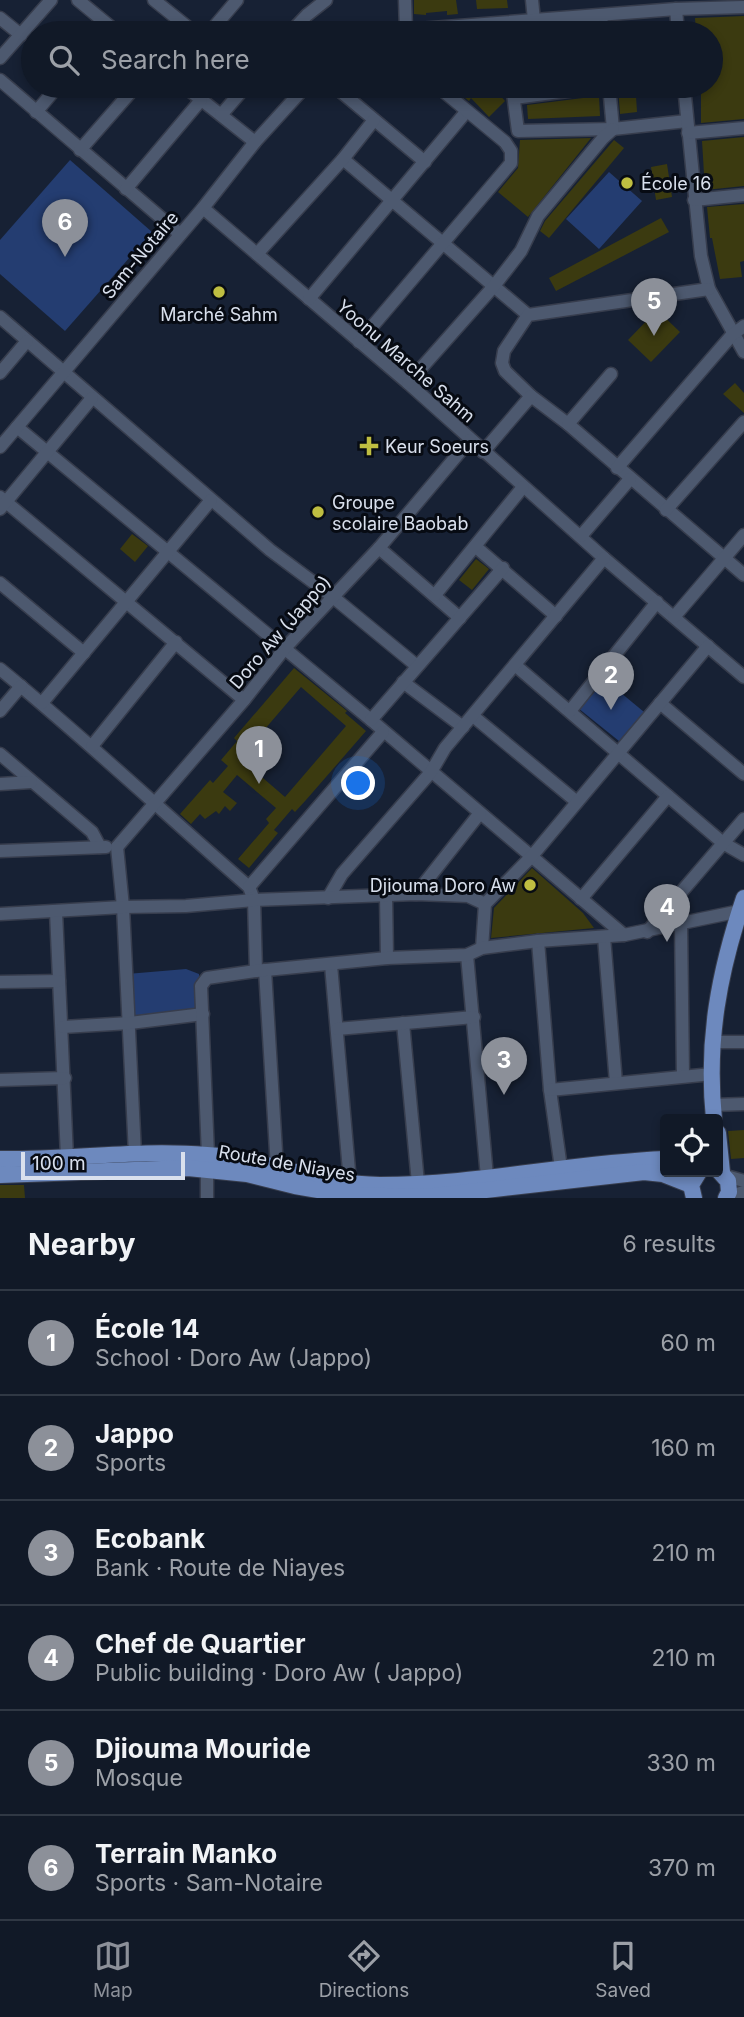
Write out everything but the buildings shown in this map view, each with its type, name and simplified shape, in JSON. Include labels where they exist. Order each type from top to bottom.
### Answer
[{"type":"main road","points":[[713,1114],[712,1042],[721,974],[742,904]]},
{"type":"main road","name":"Route de Niayes","points":[[0,1158],[135,1154],[276,1168],[376,1185],[660,1159]]},
{"type":"main road","name":"Route de Niayes","points":[[0,1175],[188,1168],[208,1162],[295,1186],[346,1195],[399,1198],[469,1194],[644,1172],[663,1174],[695,1185]]},
{"type":"main road","points":[[723,1175],[729,1186],[726,1198]]},
{"type":"street","points":[[33,21],[51,0]]},
{"type":"street","points":[[154,0],[180,21]]},
{"type":"street","points":[[219,21],[237,0]]},
{"type":"street","points":[[301,21],[326,0]]},
{"type":"street","points":[[405,0],[406,21]]},
{"type":"street","points":[[532,0],[534,20]]},
{"type":"street","points":[[86,2],[102,21]]},
{"type":"street","points":[[530,21],[601,16],[658,5],[676,9],[744,7]]},
{"type":"street","points":[[676,9],[677,21]]},
{"type":"street","points":[[601,16],[602,21]]},
{"type":"street","points":[[0,18],[21,35],[0,58]]},
{"type":"street","points":[[0,80],[180,234]]},
{"type":"street","points":[[36,112],[48,98]]},
{"type":"street","points":[[80,150],[126,98]]},
{"type":"street","points":[[199,98],[255,142]]},
{"type":"street","points":[[221,115],[236,98]]},
{"type":"street","name":"Sam-Notaire","points":[[0,447],[203,208],[255,142],[295,98]]},
{"type":"street","points":[[348,98],[425,162]]},
{"type":"street","points":[[359,342],[443,241],[507,170],[512,153],[505,142],[450,98]]},
{"type":"street","points":[[514,98],[518,131]]},
{"type":"street","points":[[609,98],[613,129]]},
{"type":"street","points":[[685,98],[701,256],[709,289],[732,335],[744,352]]},
{"type":"street","points":[[126,188],[201,100]]},
{"type":"street","points":[[309,299],[466,112]]},
{"type":"street","points":[[257,254],[343,159],[374,120]]},
{"type":"street","points":[[505,142],[518,131],[744,128]]},
{"type":"street","points":[[408,383],[495,286],[521,251],[538,216],[613,129]]},
{"type":"street","points":[[343,159],[394,199],[528,315]]},
{"type":"street","points":[[694,200],[744,195]]},
{"type":"street","name":"Yoonu Marche Sahm","points":[[203,208],[744,677]]},
{"type":"street","points":[[709,289],[528,315],[504,351],[502,363],[505,371],[531,396],[568,424],[744,575]]},
{"type":"street","points":[[0,317],[270,550],[333,597],[416,666]]},
{"type":"street","points":[[617,468],[732,335],[744,326]]},
{"type":"street","points":[[0,373],[27,341]]},
{"type":"street","points":[[568,424],[611,374]]},
{"type":"street","points":[[483,452],[531,396]]},
{"type":"street","points":[[92,398],[2,503],[127,601],[244,700]]},
{"type":"street","points":[[666,509],[744,422]]},
{"type":"street","points":[[18,427],[264,634],[285,648],[371,720],[624,935]]},
{"type":"street","name":"Doro Aw (Jappo)","points":[[117,847],[244,700],[285,648],[379,548],[470,440]]},
{"type":"street","points":[[580,536],[630,479]]},
{"type":"street","points":[[435,595],[523,487]]},
{"type":"street","points":[[42,703],[211,500]]},
{"type":"street","points":[[674,617],[744,535]]},
{"type":"street","points":[[476,547],[556,616]]},
{"type":"street","points":[[379,548],[460,618]]},
{"type":"street","points":[[328,898],[342,874],[431,772],[445,748],[604,558]]},
{"type":"street","points":[[371,720],[503,568]]},
{"type":"street","points":[[0,583],[84,653]]},
{"type":"street","points":[[570,711],[657,602]]},
{"type":"street","points":[[92,746],[176,642]]},
{"type":"street","points":[[482,948],[485,904],[532,856],[708,646]]},
{"type":"street","points":[[515,665],[723,842],[744,855]]},
{"type":"street","points":[[0,669],[92,746],[251,893],[261,970],[276,1168]]},
{"type":"street","points":[[403,682],[463,727]]},
{"type":"street","points":[[0,711],[21,686]]},
{"type":"street","points":[[660,703],[744,774]]},
{"type":"street","points":[[473,716],[576,802]]},
{"type":"street","points":[[251,893],[383,732]]},
{"type":"street","points":[[0,754],[92,832],[100,848]]},
{"type":"street","points":[[0,784],[31,782]]},
{"type":"street","points":[[581,899],[668,796]]},
{"type":"street","points":[[416,894],[480,813]]},
{"type":"street","points":[[647,932],[744,819]]},
{"type":"street","points":[[0,851],[117,847],[130,1023],[135,1154]]},
{"type":"street","points":[[0,914],[186,906],[251,893],[328,898],[416,894],[468,896],[485,904]]},
{"type":"street","points":[[386,897],[387,958]]},
{"type":"street","points":[[207,1198],[201,986],[203,980],[261,970],[387,958],[467,955],[482,948],[647,932],[742,904]]},
{"type":"street","points":[[56,912],[67,1157]]},
{"type":"street","points":[[681,924],[683,1076]]},
{"type":"street","points":[[604,937],[616,1083]]},
{"type":"street","points":[[538,941],[550,1090],[561,1168]]},
{"type":"street","points":[[467,955],[487,1177]]},
{"type":"street","points":[[331,965],[350,1182]]},
{"type":"street","points":[[0,982],[59,981]]},
{"type":"street","points":[[63,1027],[130,1023],[203,1014]]},
{"type":"street","points":[[337,1029],[474,1017]]},
{"type":"street","points":[[403,1023],[418,1183]]},
{"type":"street","points":[[712,1042],[744,1042]]},
{"type":"street","points":[[550,1090],[712,1074]]},
{"type":"street","points":[[0,1080],[65,1078]]},
{"type":"street","points":[[716,1114],[744,1104]]},
{"type":"street","points":[[723,1173],[744,1181]]},
{"type":"street","points":[[726,1198],[744,1192]]},
{"type":"shaded area","points":[[70,160],[152,232],[65,331],[0,274],[0,240]]},
{"type":"shaded area","points":[[609,172],[642,201],[599,249],[566,219]]},
{"type":"shaded area","points":[[603,678],[644,712],[619,741],[578,708]]},
{"type":"shaded area","points":[[186,969],[199,974],[202,1013],[130,1021],[127,974]]},
{"type":"place","name":"École 16","points":[[627,183]]},
{"type":"place","name":"Terrain Manko","points":[[65,257]]},
{"type":"place","name":"Marché Sahm","points":[[219,292]]},
{"type":"place","name":"Djiouma Mouride","points":[[654,336]]},
{"type":"place","name":"Keur Soeurs","points":[[369,446]]},
{"type":"place","name":"Groupe scolaire Baobab","points":[[318,512]]},
{"type":"place","name":"Jappo","points":[[611,710]]},
{"type":"place","name":"École 14","points":[[259,784]]},
{"type":"place","name":"Djiouma Doro Aw","points":[[530,885]]},
{"type":"place","name":"Chef de Quartier","points":[[667,942]]},
{"type":"place","name":"Ecobank","points":[[504,1095]]}]
